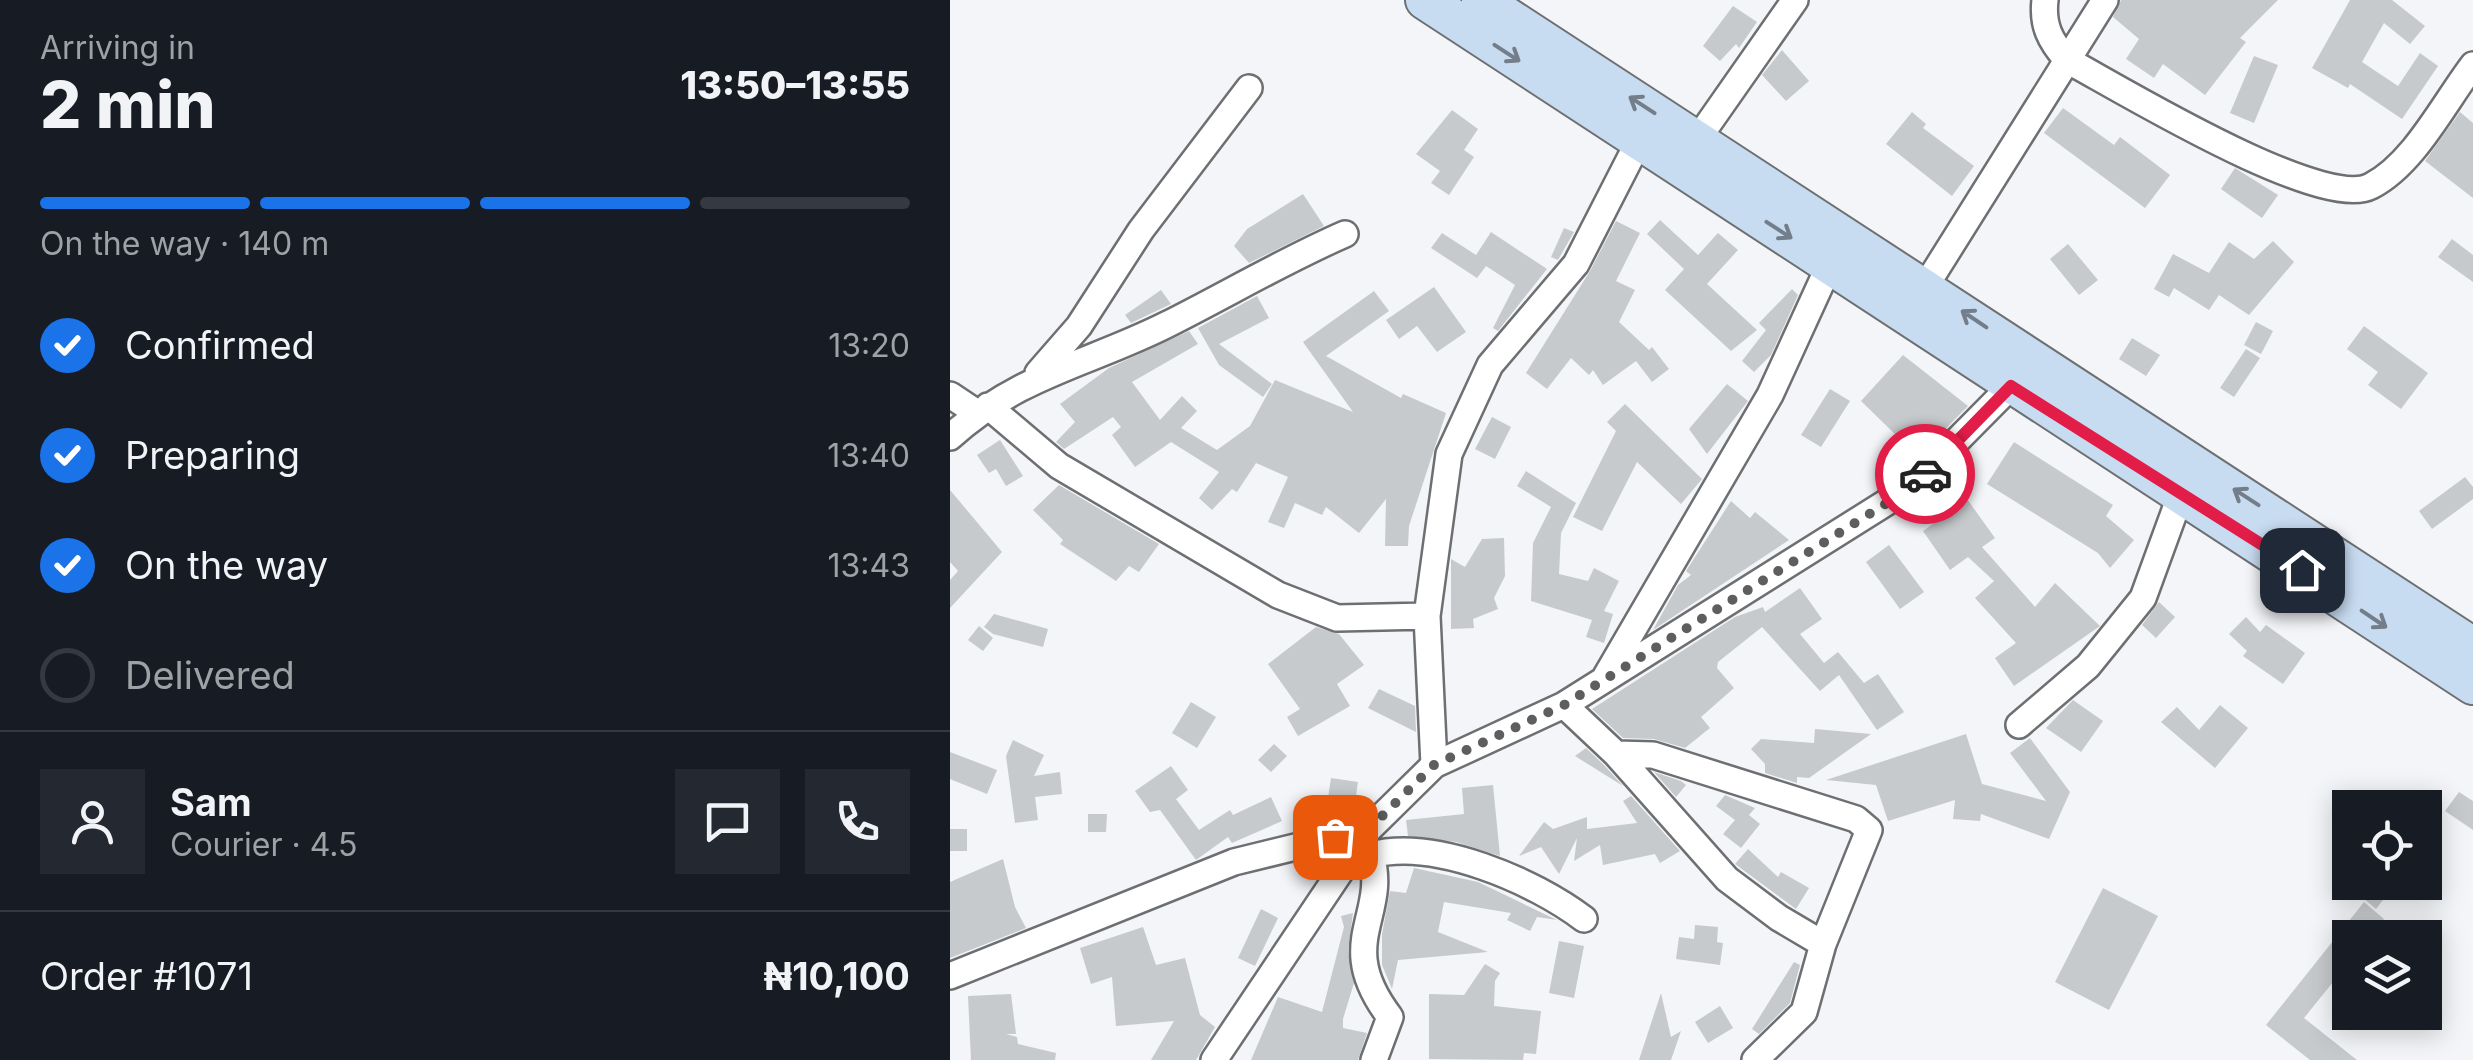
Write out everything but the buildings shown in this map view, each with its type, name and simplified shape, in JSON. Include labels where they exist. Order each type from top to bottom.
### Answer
[{"type":"street","points":[[1425,0],[2473,684]]},
{"type":"street","points":[[1480,0],[1926,287],[2473,648]]},
{"type":"street","points":[[1697,140],[1795,0]]},
{"type":"street","points":[[2045,0],[2042,19],[2053,44],[2067,60],[2276,172],[2334,190],[2368,189],[2396,168],[2473,64]]},
{"type":"street","points":[[1926,287],[2105,0]]},
{"type":"street","points":[[1031,381],[1079,326],[1141,230],[1250,88]]},
{"type":"street","points":[[1434,765],[1427,616],[1450,454],[1490,365],[1576,264],[1640,139]]},
{"type":"street","points":[[950,438],[982,409],[1031,381],[1164,326],[1278,263],[1345,234]]},
{"type":"street","points":[[1605,678],[1770,395],[1830,264]]},
{"type":"street","points":[[1214,1060],[1365,845],[1434,765],[1564,705],[1911,488],[2011,386]]},
{"type":"street","points":[[950,395],[982,409],[1058,466],[1278,595],[1337,618],[1427,616]]},
{"type":"street","points":[[2019,726],[2088,666],[2143,598],[2181,494]]},
{"type":"street","points":[[1564,705],[1616,754],[1727,879],[1824,944]]},
{"type":"street","points":[[1616,754],[1653,755],[1865,823],[1869,830],[1824,944],[1804,1012],[1754,1060]]},
{"type":"street","points":[[1365,845],[1376,870],[1361,949],[1366,978],[1390,1017],[1374,1060]]},
{"type":"street","points":[[950,976],[1234,862],[1365,845],[1504,871],[1559,900],[1584,919]]},
{"type":"way so far","points":[[1335,837],[1369,829],[1434,765],[1564,705],[1911,488],[1925,474]]},
{"type":"route","points":[[1925,474],[2011,386],[2302,570]]}]
